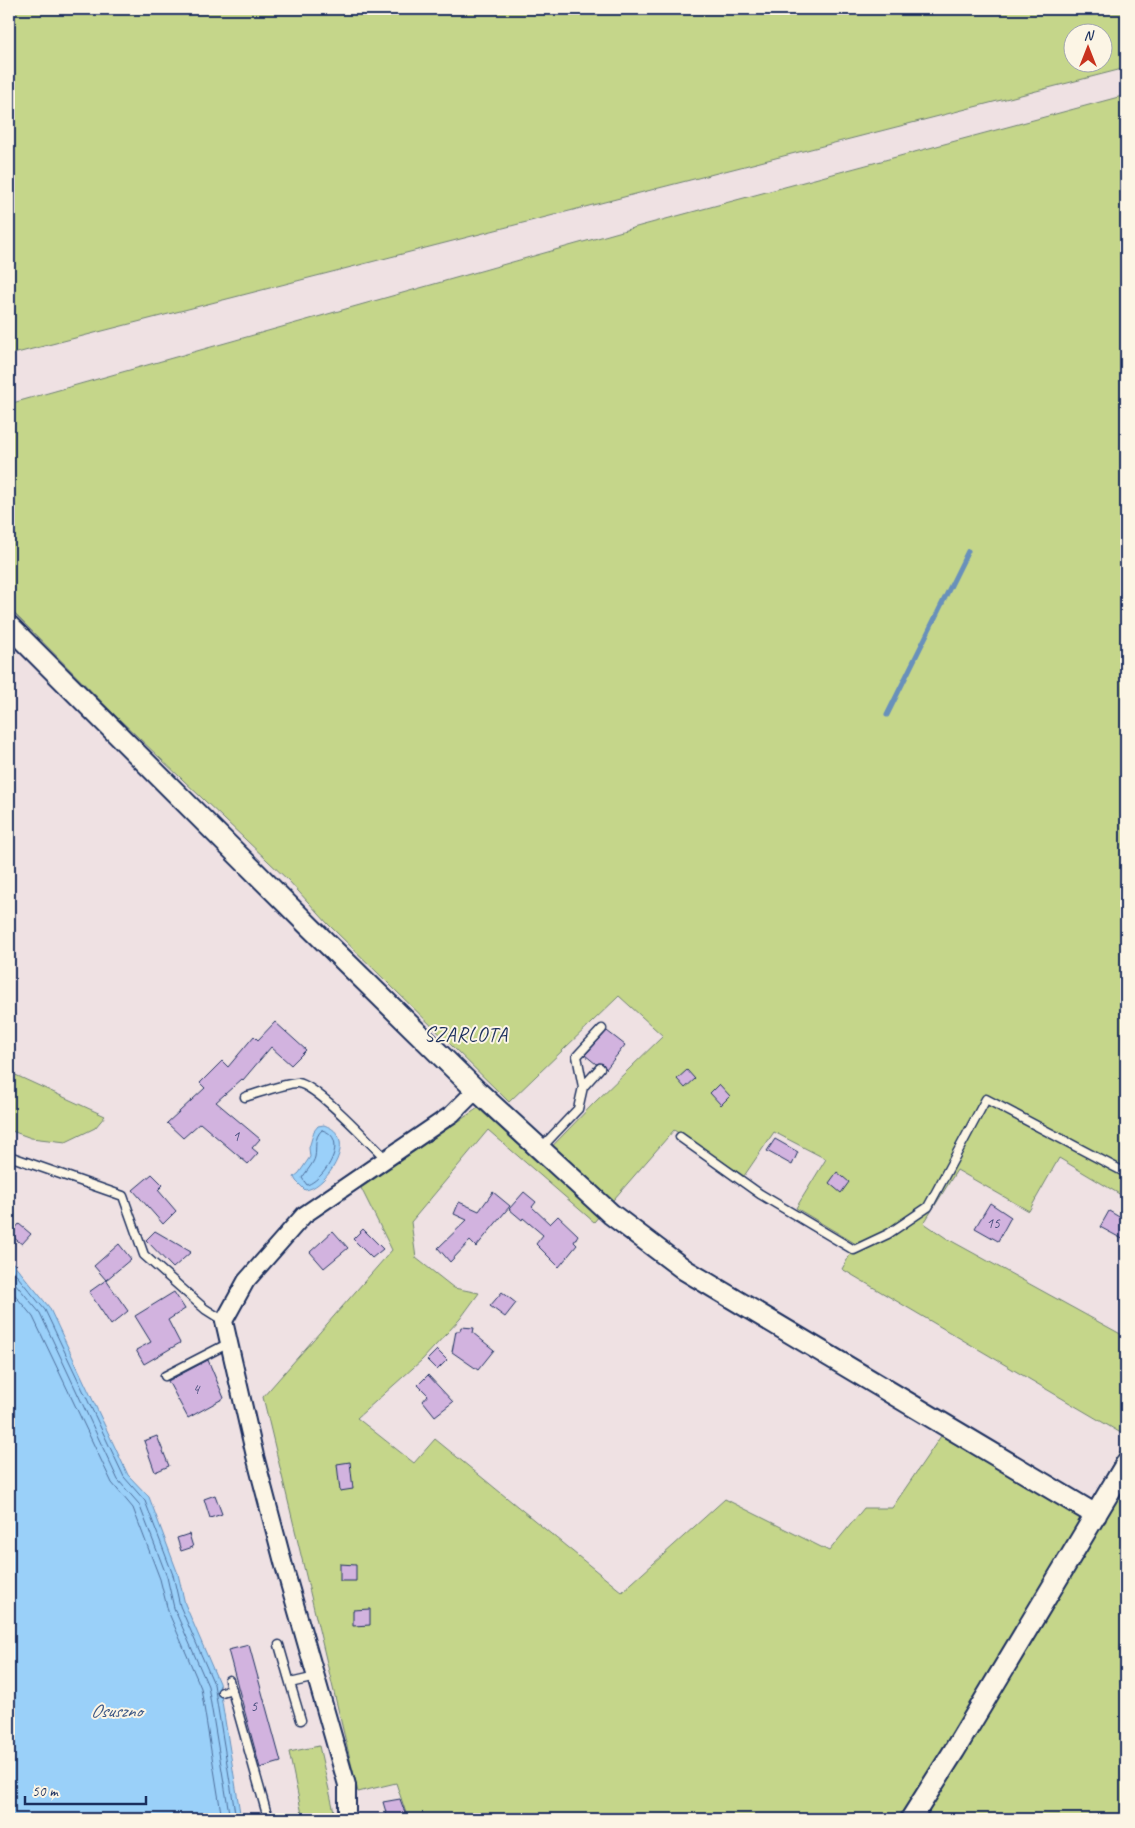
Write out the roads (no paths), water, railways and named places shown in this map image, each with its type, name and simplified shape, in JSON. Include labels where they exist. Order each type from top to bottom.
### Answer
[{"type":"street","points":[[9,626],[476,1090],[612,1214],[685,1270],[1096,1515]]},
{"type":"street","points":[[345,1819],[347,1815],[347,1785],[255,1456],[224,1321],[246,1281],[304,1216],[452,1114],[476,1090]]},
{"type":"street","points":[[911,1819],[1126,1464]]},
{"type":"lane","points":[[540,1149],[578,1109],[583,1087],[577,1056],[602,1029]]},
{"type":"lane","points":[[583,1087],[600,1068]]},
{"type":"lane","points":[[245,1097],[296,1082],[306,1086],[327,1101],[386,1159]]},
{"type":"lane","points":[[680,1137],[760,1194],[854,1250],[888,1234],[928,1207],[986,1099],[1126,1174]]},
{"type":"lane","points":[[9,1156],[123,1196],[144,1255],[205,1309],[224,1321]]},
{"type":"lane","points":[[165,1376],[229,1343]]},
{"type":"lane","points":[[279,1645],[301,1720]]},
{"type":"lane","points":[[290,1683],[316,1677]]},
{"type":"lane","points":[[230,1680],[266,1811],[271,1819]]},
{"type":"lane","points":[[222,1692],[232,1689]]},
{"type":"water","points":[[324,1125],[333,1129],[337,1134],[340,1141],[340,1150],[333,1168],[326,1176],[312,1188],[305,1190],[294,1177],[310,1157],[309,1148],[314,1131],[318,1126]]},
{"type":"water","name":"Osuszno","points":[[9,1258],[49,1307],[128,1475],[149,1497],[178,1574],[185,1604],[219,1683],[241,1819],[9,1819]]},
{"type":"waterway","points":[[887,715],[968,551]]},
{"type":"district","name":"SZARLOTA","points":[[466,1034]]}]
